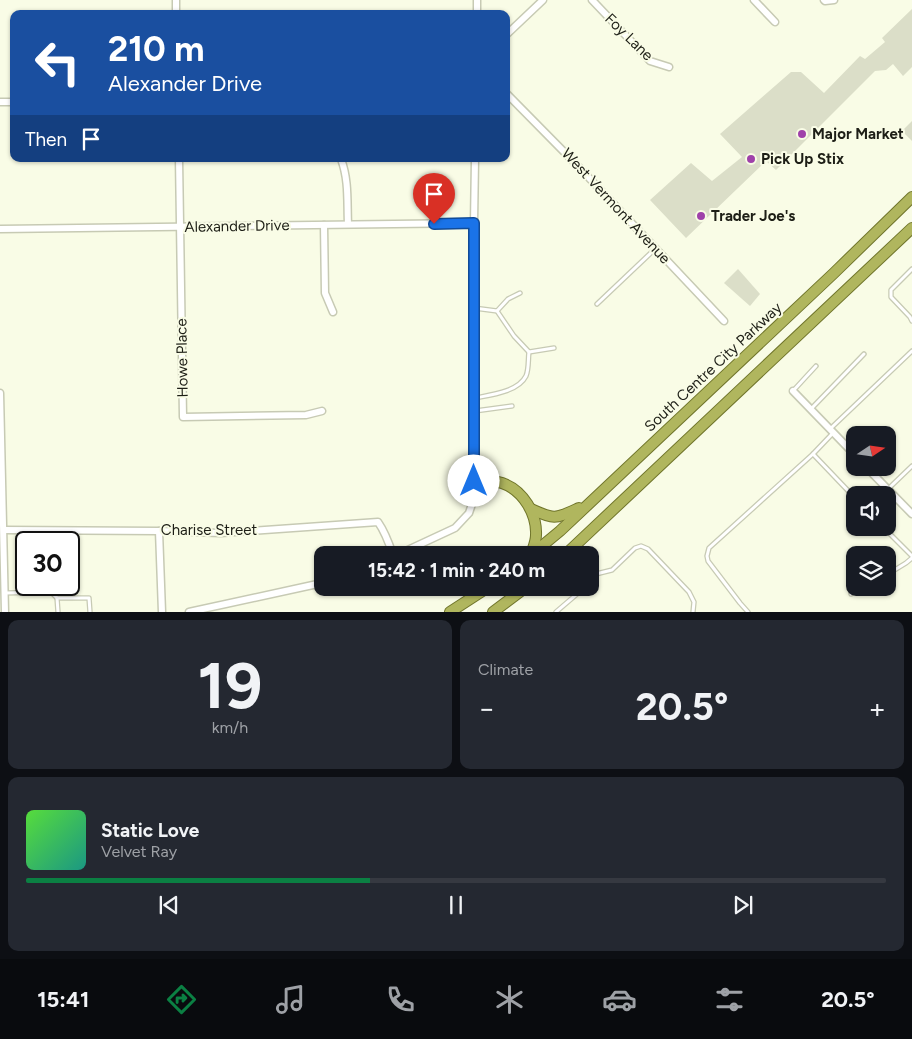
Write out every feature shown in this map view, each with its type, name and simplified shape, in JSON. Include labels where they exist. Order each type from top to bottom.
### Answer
[{"type":"highway","name":"South Centre City Parkway","points":[[541,546],[834,273],[912,197]]},
{"type":"highway","points":[[575,546],[912,228]]},
{"type":"highway","points":[[893,246],[912,236]]},
{"type":"highway","points":[[474,481],[493,481],[506,484],[518,493],[531,509],[536,527],[534,546]]},
{"type":"highway","points":[[531,509],[551,518],[559,517],[589,503]]},
{"type":"highway","points":[[450,612],[475,596]]},
{"type":"highway","points":[[493,612],[515,596]]},
{"type":"street","points":[[510,31],[543,0]]},
{"type":"street","name":"Foy Lane","points":[[592,0],[650,61],[669,68]]},
{"type":"street","points":[[754,0],[775,22]]},
{"type":"street","points":[[824,0],[834,0]]},
{"type":"street","name":"West Vermont Avenue","points":[[510,97],[576,163],[724,321]]},
{"type":"street","name":"Howe Place","points":[[179,162],[183,417],[306,415],[322,411]]},
{"type":"street","points":[[342,162],[346,172],[348,224]]},
{"type":"street","points":[[416,546],[455,528],[469,513],[474,498],[475,162]]},
{"type":"street","name":"Alexander Drive","points":[[0,229],[474,223]]},
{"type":"street","points":[[324,225],[326,292],[333,312]]},
{"type":"street","points":[[793,391],[846,446]]},
{"type":"street","points":[[0,393],[5,612]]},
{"type":"street","points":[[875,476],[885,486]]},
{"type":"street","points":[[896,497],[912,514]]},
{"type":"street","name":"Charise Street","points":[[2,529],[222,533],[378,522],[384,530],[390,546]]},
{"type":"street","points":[[159,531],[162,612]]},
{"type":"street","points":[[189,612],[314,584]]},
{"type":"lane","points":[[597,304],[656,249]]},
{"type":"lane","points":[[912,269],[891,290],[891,297],[912,321]]},
{"type":"lane","points":[[497,311],[508,299],[520,293]]},
{"type":"lane","points":[[474,308],[497,311],[514,336],[529,352]]},
{"type":"lane","points":[[529,352],[554,348]]},
{"type":"lane","points":[[748,612],[708,561],[709,548],[813,454],[832,431],[912,351]]},
{"type":"lane","points":[[474,398],[512,389],[522,382],[526,375],[529,352]]},
{"type":"lane","points":[[810,409],[864,354]]},
{"type":"lane","points":[[793,391],[816,366]]},
{"type":"lane","points":[[474,411],[512,406]]},
{"type":"lane","points":[[813,454],[846,489]]},
{"type":"lane","points":[[891,486],[912,466]]},
{"type":"lane","points":[[892,536],[912,557],[896,569]]},
{"type":"lane","points":[[599,573],[612,570],[635,548],[641,546],[648,549],[689,592],[694,602],[692,612]]},
{"type":"lane","points":[[4,593],[51,592],[57,598],[58,612]]},
{"type":"lane","points":[[556,612],[575,596]]},
{"type":"lane","points":[[57,598],[89,598],[90,612]]},
{"type":"building","points":[[912,9],[912,67],[903,76],[893,64],[886,70],[875,71],[776,170],[766,161],[686,238],[650,200],[691,163],[712,181],[742,157],[720,134],[791,72],[801,72],[824,93],[860,56],[865,59],[885,42],[882,38]]},
{"type":"building","points":[[912,121],[912,141],[902,131]]},
{"type":"building","points":[[738,269],[760,294],[750,306],[724,283]]},
{"type":"place","name":"Major Market","points":[[802,134]]},
{"type":"place","name":"Pick Up Stix","points":[[751,159]]},
{"type":"place","name":"Trader Joe's","points":[[701,216]]},
{"type":"route","points":[[434,224],[474,223],[474,481]]}]
